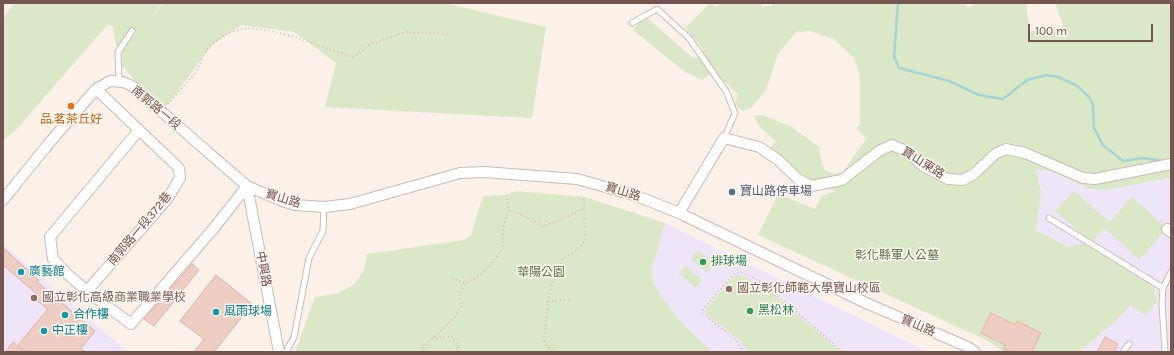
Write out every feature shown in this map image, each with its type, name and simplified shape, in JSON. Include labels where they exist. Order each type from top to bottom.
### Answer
[{"type":"street","name":"南郭路一段","points":[[3,200],[50,142],[96,89],[110,81],[132,86],[247,186]]},
{"type":"street","name":"南郭路一段372巷","points":[[87,291],[168,198],[180,178],[179,168],[96,89]]},
{"type":"street","points":[[139,130],[50,237],[53,259],[87,291],[131,324],[214,228],[247,186]]},
{"type":"street","name":"寶山東路","points":[[724,138],[759,147],[777,159],[798,179],[811,186],[842,180],[879,151],[892,145],[906,151],[923,166],[948,179],[963,180],[974,174],[995,154],[1006,149],[1025,153],[1083,178],[1095,179],[1171,164]]},
{"type":"street","points":[[679,213],[724,138]]},
{"type":"street","name":"寶山路","points":[[247,186],[295,205],[324,207],[350,204],[460,173],[484,172],[577,179],[638,196],[679,213],[866,303],[968,347],[975,352]]},
{"type":"street","name":"中興路","points":[[247,186],[279,352]]},
{"type":"lane","points":[[632,23],[657,9],[689,38],[726,90],[735,113],[724,138]]},
{"type":"lane","points":[[119,82],[118,52],[132,31]]},
{"type":"lane","points":[[286,352],[294,337],[309,258],[323,231],[325,220],[324,207]]},
{"type":"lane","points":[[1049,218],[1163,288]]},
{"type":"lane","points":[[1165,352],[1162,302],[1163,288],[1171,272]]},
{"type":"lane","points":[[1123,352],[1129,344]]},
{"type":"path","points":[[162,112],[196,72],[207,49],[225,34],[246,28],[266,30],[292,36],[352,57],[359,54],[369,45],[405,32],[448,34]]},
{"type":"path","points":[[422,352],[423,348],[454,318],[462,305],[459,294],[465,283],[477,277],[497,258],[502,249],[504,224],[509,211],[506,195]]},
{"type":"path","points":[[556,352],[546,345],[544,337],[548,302],[553,280],[564,259],[581,247],[584,240],[584,197]]},
{"type":"path","points":[[509,211],[518,213],[542,226],[558,221],[583,208]]},
{"type":"path","points":[[744,352],[735,339],[703,314],[702,309],[735,273],[741,272],[763,283],[843,352]]},
{"type":"path","points":[[452,278],[465,283]]},
{"type":"path","points":[[548,302],[564,300],[572,301]]},
{"type":"path","points":[[433,338],[451,336],[459,348],[458,352]]},
{"type":"path","points":[[546,352],[550,348]]},
{"type":"shaded area","points":[[1036,168],[1051,171],[1091,189],[1105,190],[1171,178],[1171,352],[1079,352],[1114,322],[1132,304],[1145,314],[1157,302],[1154,288],[1084,243],[1068,247],[1036,230],[1041,192]]},
{"type":"shaded area","name":"國立彰化師範大學寶山校區","points":[[665,223],[928,352],[712,352],[682,323],[661,296],[653,282],[652,269]]},
{"type":"shaded area","name":"國立彰化高級商業職業學校","points":[[3,244],[128,352],[3,352]]},
{"type":"green space","points":[[15,3],[161,3],[148,22],[162,3],[444,3],[546,27],[532,118],[325,107],[336,63],[294,32],[241,25],[212,45],[162,112],[118,61],[123,54],[116,46],[113,27],[108,24],[16,130],[3,141],[3,18]]},
{"type":"green space","name":"彰化縣軍人公墓","points":[[710,3],[716,7],[722,3],[760,3],[762,7],[771,6],[772,3],[964,3],[968,8],[978,3],[1026,3],[1030,31],[1063,26],[1055,3],[1171,3],[1171,178],[1105,190],[1091,189],[1051,171],[1036,169],[1041,192],[1036,230],[1068,247],[1084,243],[1154,287],[1157,302],[1145,315],[1131,305],[1114,322],[1079,352],[1004,352],[988,341],[758,235],[778,194],[815,209],[822,196],[835,191],[816,184],[773,153],[770,149],[775,141],[758,125],[754,116],[763,115],[792,127],[819,147],[821,161],[825,170],[834,174],[843,172],[866,139],[857,128],[860,124],[860,75],[854,58],[834,39],[810,31],[796,32],[778,54],[766,90],[751,108],[742,111],[735,104],[738,94],[714,72],[703,80],[685,72],[633,30],[645,16],[693,58],[698,57],[704,50],[685,28]]},
{"type":"green space","name":"華陽公園","points":[[515,191],[584,197],[665,223],[652,269],[653,282],[661,296],[682,323],[712,352],[295,352],[315,297],[339,293],[354,284],[364,271],[367,254],[464,240],[471,235],[483,196],[506,195]]},
{"type":"green space","points":[[1074,191],[1110,222],[1132,196],[1167,229],[1139,260],[1105,228],[1092,242],[1055,211]]},
{"type":"green space","name":"排球場","points":[[698,250],[714,265],[707,273],[691,259]]},
{"type":"green space","name":"排球場","points":[[685,265],[702,280],[695,288],[679,273]]},
{"type":"green space","name":"黑松林","points":[[740,275],[762,284],[841,352],[749,352],[738,339],[706,314],[706,309],[734,276]]},
{"type":"building","points":[[3,248],[39,280],[37,282],[95,331],[81,348],[85,352],[26,352],[18,345],[48,309],[35,299],[38,295],[3,265]]},
{"type":"building","points":[[192,264],[199,270],[154,326],[144,319]]},
{"type":"building","name":"風雨球場","points":[[216,275],[252,304],[214,352],[194,352],[204,339],[180,321]]},
{"type":"building","points":[[991,313],[1015,325],[1017,321],[1041,333],[1032,352],[1011,352],[1004,349],[1005,345],[981,333]]},
{"type":"building","points":[[1105,337],[1118,344],[1114,352],[1097,352]]},
{"type":"building","points":[[13,342],[24,352],[5,352]]},
{"type":"waterway","points":[[898,3],[894,56],[899,68],[949,81],[979,95],[1003,99],[1027,80],[1046,75],[1058,77],[1076,85],[1089,97],[1093,105],[1094,128],[1103,145],[1123,161],[1143,158],[1163,161]]},
{"type":"place","name":"品.茗茶丘好","points":[[71,106]]},
{"type":"place","name":"寶山路停車場","points":[[732,192]]},
{"type":"place","name":"排球場","points":[[703,262]]},
{"type":"place","name":"廣藝館","points":[[21,272]]},
{"type":"place","name":"國立彰化師範大學寶山校區","points":[[729,289]]},
{"type":"place","name":"國立彰化高級商業職業學校","points":[[34,298]]},
{"type":"place","name":"黑松林","points":[[750,311]]},
{"type":"place","name":"風雨球場","points":[[216,312]]},
{"type":"place","name":"合作樓","points":[[65,315]]},
{"type":"place","name":"中正樓","points":[[44,331]]}]
